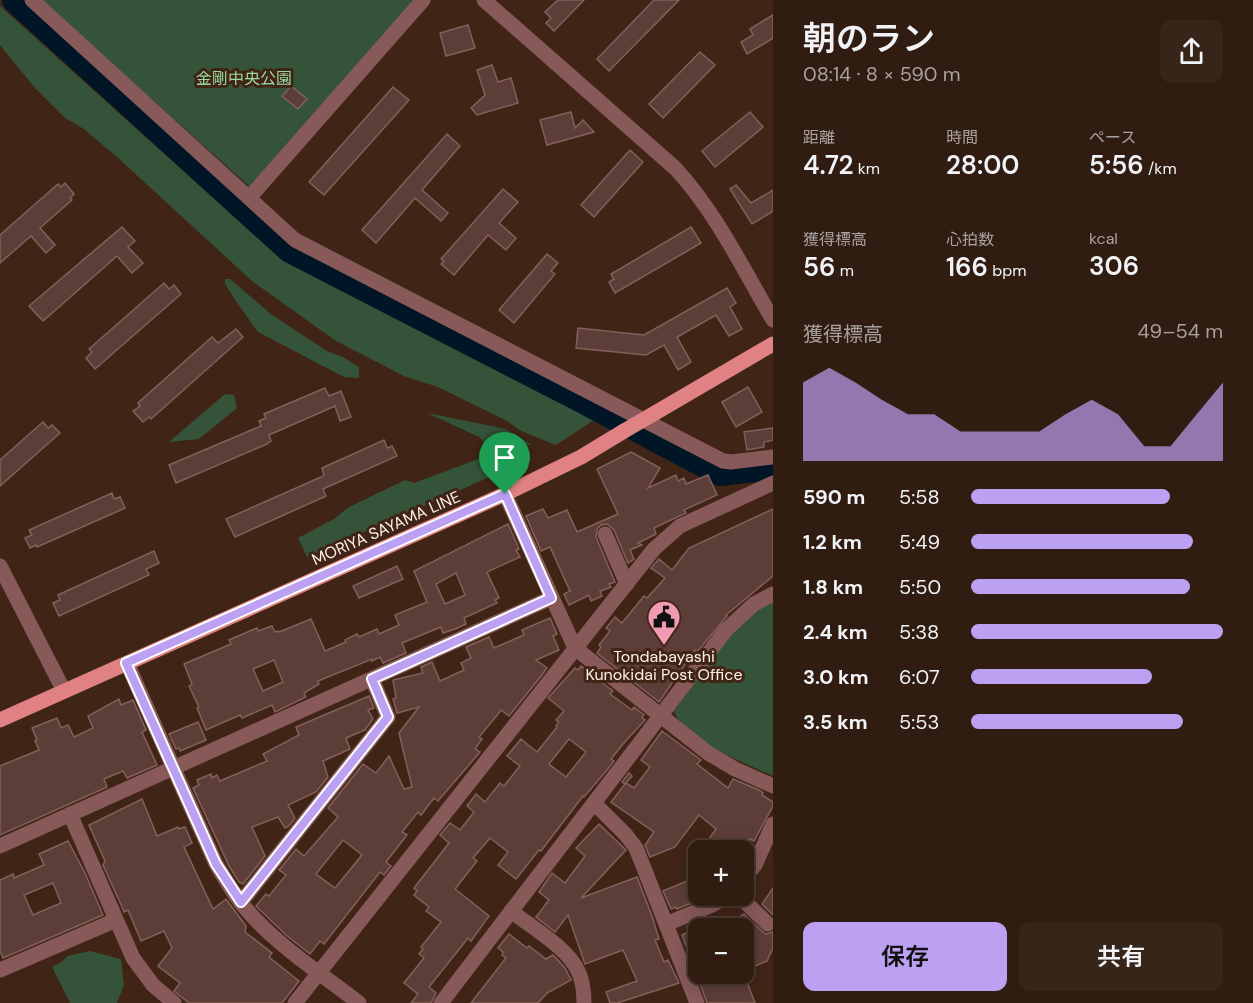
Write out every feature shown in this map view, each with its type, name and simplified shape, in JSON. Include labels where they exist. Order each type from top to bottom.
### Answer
[{"type":"main road","name":"MORIYA SAYAMA LINE","points":[[0,720],[505,494],[581,457],[773,344]]},
{"type":"street","points":[[32,0],[295,240],[723,461],[773,457]]},
{"type":"street","points":[[249,198],[423,0]]},
{"type":"street","points":[[484,0],[675,168],[693,187],[773,321]]},
{"type":"street","points":[[295,1003],[654,549],[680,526],[773,483]]},
{"type":"street","points":[[505,494],[575,648],[708,753],[735,769],[773,786]]},
{"type":"street","points":[[605,534],[627,584]]},
{"type":"street","points":[[0,566],[64,692]]},
{"type":"street","points":[[441,1003],[726,630],[754,604],[773,594]]},
{"type":"street","points":[[0,846],[551,598]]},
{"type":"street","points":[[126,663],[216,864],[241,902],[272,935],[358,1003]]},
{"type":"street","points":[[241,902],[388,717],[372,679]]},
{"type":"street","points":[[594,803],[636,848],[697,1003]]},
{"type":"street","points":[[70,814],[133,958],[155,997],[174,1003]]},
{"type":"street","points":[[754,866],[773,824]]},
{"type":"street","points":[[666,924],[710,906]]},
{"type":"street","points":[[749,906],[768,924]]},
{"type":"street","points":[[511,911],[567,955],[578,970],[584,988],[584,1003]]},
{"type":"street","points":[[0,970],[116,920]]},
{"type":"green space","name":"金剛中央公園","points":[[41,0],[415,0],[250,187]]},
{"type":"green space","points":[[0,6],[280,258],[594,420],[556,445],[521,431],[507,421],[438,387],[404,376],[336,341],[252,281],[117,157],[84,129],[65,118],[35,88],[0,45]]},
{"type":"green space","points":[[225,279],[230,279],[272,315],[327,351],[359,367],[359,378],[344,377],[258,332],[225,284]]},
{"type":"green space","points":[[225,394],[234,395],[237,408],[199,439],[169,442]]},
{"type":"green space","points":[[427,413],[506,429],[532,445],[489,448],[479,437]]},
{"type":"green space","points":[[489,455],[533,458],[307,557],[298,538],[334,519],[349,507],[405,480],[414,483]]},
{"type":"green space","points":[[773,600],[773,776],[732,758],[703,741],[680,722],[674,711],[733,633],[760,608]]},
{"type":"green space","points":[[90,951],[121,959],[124,985],[117,1003],[70,1003],[52,967],[67,956]]},
{"type":"building","points":[[558,0],[584,0],[554,31],[546,23],[551,18],[545,12]]},
{"type":"building","points":[[654,0],[679,0],[609,71],[597,59]]},
{"type":"building","points":[[773,15],[773,38],[747,54],[741,42],[753,35],[750,29]]},
{"type":"building","points":[[468,25],[475,48],[446,56],[440,33]]},
{"type":"building","points":[[700,52],[715,65],[663,118],[649,104]]},
{"type":"building","points":[[492,65],[498,82],[511,78],[518,103],[477,115],[471,108],[485,95],[477,70]]},
{"type":"building","points":[[291,86],[307,99],[298,109],[282,96]]},
{"type":"building","points":[[393,87],[409,100],[324,195],[309,182]]},
{"type":"building","points":[[571,112],[575,128],[583,120],[594,132],[547,145],[540,120]]},
{"type":"building","points":[[750,112],[763,127],[715,167],[702,151]]},
{"type":"building","points":[[447,134],[460,146],[422,190],[448,213],[441,221],[415,198],[376,243],[362,230]]},
{"type":"building","points":[[630,150],[643,162],[594,217],[581,205]]},
{"type":"building","points":[[65,183],[74,194],[70,198],[72,200],[40,228],[55,245],[46,253],[31,236],[0,263],[0,235],[58,184],[61,187]]},
{"type":"building","points":[[736,185],[751,203],[773,190],[773,211],[752,224],[730,189]]},
{"type":"building","points":[[503,189],[518,202],[499,223],[516,238],[506,250],[488,235],[454,275],[441,264],[444,261],[441,259]]},
{"type":"building","points":[[122,227],[135,241],[128,247],[143,263],[132,273],[117,256],[43,321],[29,306]]},
{"type":"building","points":[[691,227],[701,243],[615,293],[609,282],[614,279],[611,274]]},
{"type":"building","points":[[547,254],[558,263],[551,271],[555,274],[514,323],[499,310]]},
{"type":"building","points":[[164,283],[169,289],[174,285],[181,294],[95,369],[86,358],[92,352],[89,349]]},
{"type":"building","points":[[727,288],[736,303],[730,307],[742,329],[729,336],[716,315],[677,337],[691,362],[678,370],[664,345],[646,355],[576,348],[578,328],[644,335]]},
{"type":"building","points":[[236,329],[243,337],[151,419],[149,417],[143,422],[133,411],[140,406],[138,403],[212,337],[218,343]]},
{"type":"building","points":[[748,387],[762,412],[736,427],[722,402]]},
{"type":"building","points":[[325,388],[329,396],[341,391],[351,417],[340,421],[335,406],[269,435],[271,441],[267,444],[176,483],[169,465],[261,426],[259,421],[266,418],[264,414]]},
{"type":"building","points":[[43,422],[48,428],[52,425],[60,433],[0,486],[0,460]]},
{"type":"building","points":[[773,428],[773,440],[764,442],[764,447],[747,450],[744,432]]},
{"type":"building","points":[[384,440],[387,448],[392,446],[397,456],[323,489],[326,496],[235,537],[226,519],[321,477],[324,475],[322,468]]},
{"type":"building","points":[[631,452],[660,468],[648,488],[676,475],[678,481],[684,478],[686,484],[708,475],[717,495],[684,510],[686,513],[654,528],[656,534],[638,543],[642,545],[630,550],[634,559],[628,563],[614,530],[607,524],[601,525],[597,529],[596,537],[615,582],[609,584],[611,587],[600,591],[602,596],[591,601],[589,595],[569,605],[564,594],[570,591],[550,547],[541,551],[526,516],[543,509],[548,518],[567,510],[577,532],[618,514],[597,469]]},
{"type":"building","points":[[112,493],[114,499],[120,497],[125,508],[30,548],[25,538],[32,535],[29,530]]},
{"type":"building","points":[[773,509],[773,576],[726,615],[697,652],[695,650],[659,702],[597,653],[601,647],[599,645],[610,631],[606,628],[615,617],[622,623],[644,596],[647,598],[665,578],[651,568],[659,559],[672,570],[689,548]]},
{"type":"building","points":[[508,524],[519,549],[516,550],[520,557],[487,572],[499,598],[495,600],[497,603],[464,618],[466,624],[443,633],[441,627],[402,643],[406,653],[383,663],[380,657],[372,661],[372,659],[318,681],[319,684],[304,693],[306,697],[275,712],[272,705],[242,718],[240,715],[206,730],[189,686],[192,684],[184,664],[231,644],[229,640],[257,628],[258,631],[272,626],[275,632],[279,632],[311,619],[325,651],[346,642],[345,640],[357,634],[359,637],[377,629],[379,634],[399,625],[395,615],[427,602],[414,571]],"holes":[[[456,573],[465,595],[445,604],[436,584]],[[274,660],[283,682],[263,691],[253,669]]]},
{"type":"building","points":[[154,551],[159,563],[146,569],[149,575],[59,616],[53,603],[60,600],[58,595]]},
{"type":"building","points":[[397,566],[403,579],[359,598],[353,586]]},
{"type":"building","points":[[550,618],[557,634],[553,636],[559,650],[536,660],[547,668],[542,675],[509,716],[501,710],[479,737],[482,739],[475,749],[480,752],[438,801],[434,798],[421,815],[418,812],[402,832],[407,835],[386,862],[391,866],[384,875],[380,872],[324,944],[320,941],[310,954],[256,906],[266,894],[269,896],[286,875],[279,870],[296,849],[304,856],[338,817],[328,808],[363,764],[376,773],[389,756],[404,789],[412,787],[399,733],[419,707],[397,713],[393,699],[396,698],[393,680],[423,673],[421,667],[432,662],[440,681],[464,670],[461,663],[471,658],[466,647],[489,637],[494,648],[524,635],[522,630]],"holes":[[[343,840],[362,855],[335,888],[316,874]]]},
{"type":"building","points":[[581,666],[613,691],[610,694],[632,710],[634,707],[644,715],[642,718],[645,720],[611,759],[614,761],[607,770],[516,879],[498,865],[508,852],[490,838],[473,858],[477,861],[455,889],[489,916],[471,941],[468,938],[429,987],[436,993],[431,1003],[411,1003],[418,994],[404,983],[424,958],[419,954],[423,949],[421,947],[441,922],[426,911],[429,907],[414,895],[417,891],[414,888],[449,843],[440,835],[450,823],[460,830],[474,812],[467,806],[476,794],[485,802],[500,783],[504,786],[520,766],[507,756],[521,739],[537,752],[557,727],[559,722],[556,720],[564,711],[548,698],[575,668],[578,670]],"holes":[[[569,739],[586,752],[566,777],[549,764]]]},
{"type":"building","points":[[369,696],[374,708],[368,710],[373,719],[365,730],[346,738],[350,749],[323,761],[328,777],[316,792],[288,805],[295,818],[289,826],[285,828],[278,817],[252,827],[265,856],[243,884],[239,882],[229,866],[193,788],[199,785],[197,780],[211,774],[212,778],[217,775],[220,781],[267,761],[263,754],[299,735],[296,727]]},
{"type":"building","points":[[119,699],[121,705],[133,700],[146,730],[142,732],[157,765],[127,778],[123,771],[104,779],[107,787],[0,835],[0,766],[39,750],[32,728],[57,718],[61,728],[68,725],[74,737],[93,728],[88,716]]},
{"type":"building","points":[[198,722],[206,740],[180,751],[179,748],[176,749],[169,734]]},
{"type":"building","points":[[662,731],[701,760],[697,764],[728,788],[733,779],[759,790],[763,793],[762,795],[773,802],[773,806],[754,841],[750,839],[708,840],[716,829],[699,815],[675,847],[650,857],[645,845],[654,832],[611,802],[625,784],[622,782],[629,773],[632,776],[626,783],[634,788],[650,767],[641,760]]},
{"type":"building","points":[[142,799],[157,836],[178,827],[179,829],[185,827],[192,843],[184,847],[213,909],[226,899],[246,926],[245,932],[272,953],[269,957],[299,981],[282,1003],[189,1003],[174,991],[180,983],[158,966],[172,948],[164,931],[141,941],[128,910],[124,912],[103,865],[105,861],[89,825]]},
{"type":"building","points":[[599,824],[626,850],[581,898],[637,877],[659,939],[655,940],[664,962],[668,960],[679,983],[617,1003],[610,1003],[606,992],[637,981],[623,950],[585,964],[568,915],[555,932],[536,917],[549,900],[539,892],[552,873],[565,883],[585,856],[576,848]]},
{"type":"building","points":[[68,841],[103,915],[3,958],[0,950],[0,880],[13,874],[14,878],[44,865],[39,854]],"holes":[[[53,883],[61,903],[33,915],[24,895]]]},
{"type":"building","points":[[688,881],[688,904],[671,909],[663,891]]},
{"type":"building","points":[[773,888],[773,915],[762,904]]},
{"type":"building","points":[[754,923],[766,934],[773,932],[773,948],[767,961],[754,967]]},
{"type":"building","points":[[688,932],[688,951],[682,935]]},
{"type":"building","points":[[509,934],[546,959],[553,955],[565,968],[571,980],[547,993],[538,1003],[471,1003],[506,958],[498,948]]},
{"type":"building","points":[[700,984],[748,984],[755,1003],[707,1003]]},
{"type":"waterway","points":[[15,0],[290,250],[720,473],[773,467]]},
{"type":"place","name":"Tondabayashi Kunokidai Post Office","points":[[664,646]]},
{"type":"route","points":[[505,494],[551,598],[372,679],[388,717],[241,902],[216,864],[126,663],[505,494]]}]
